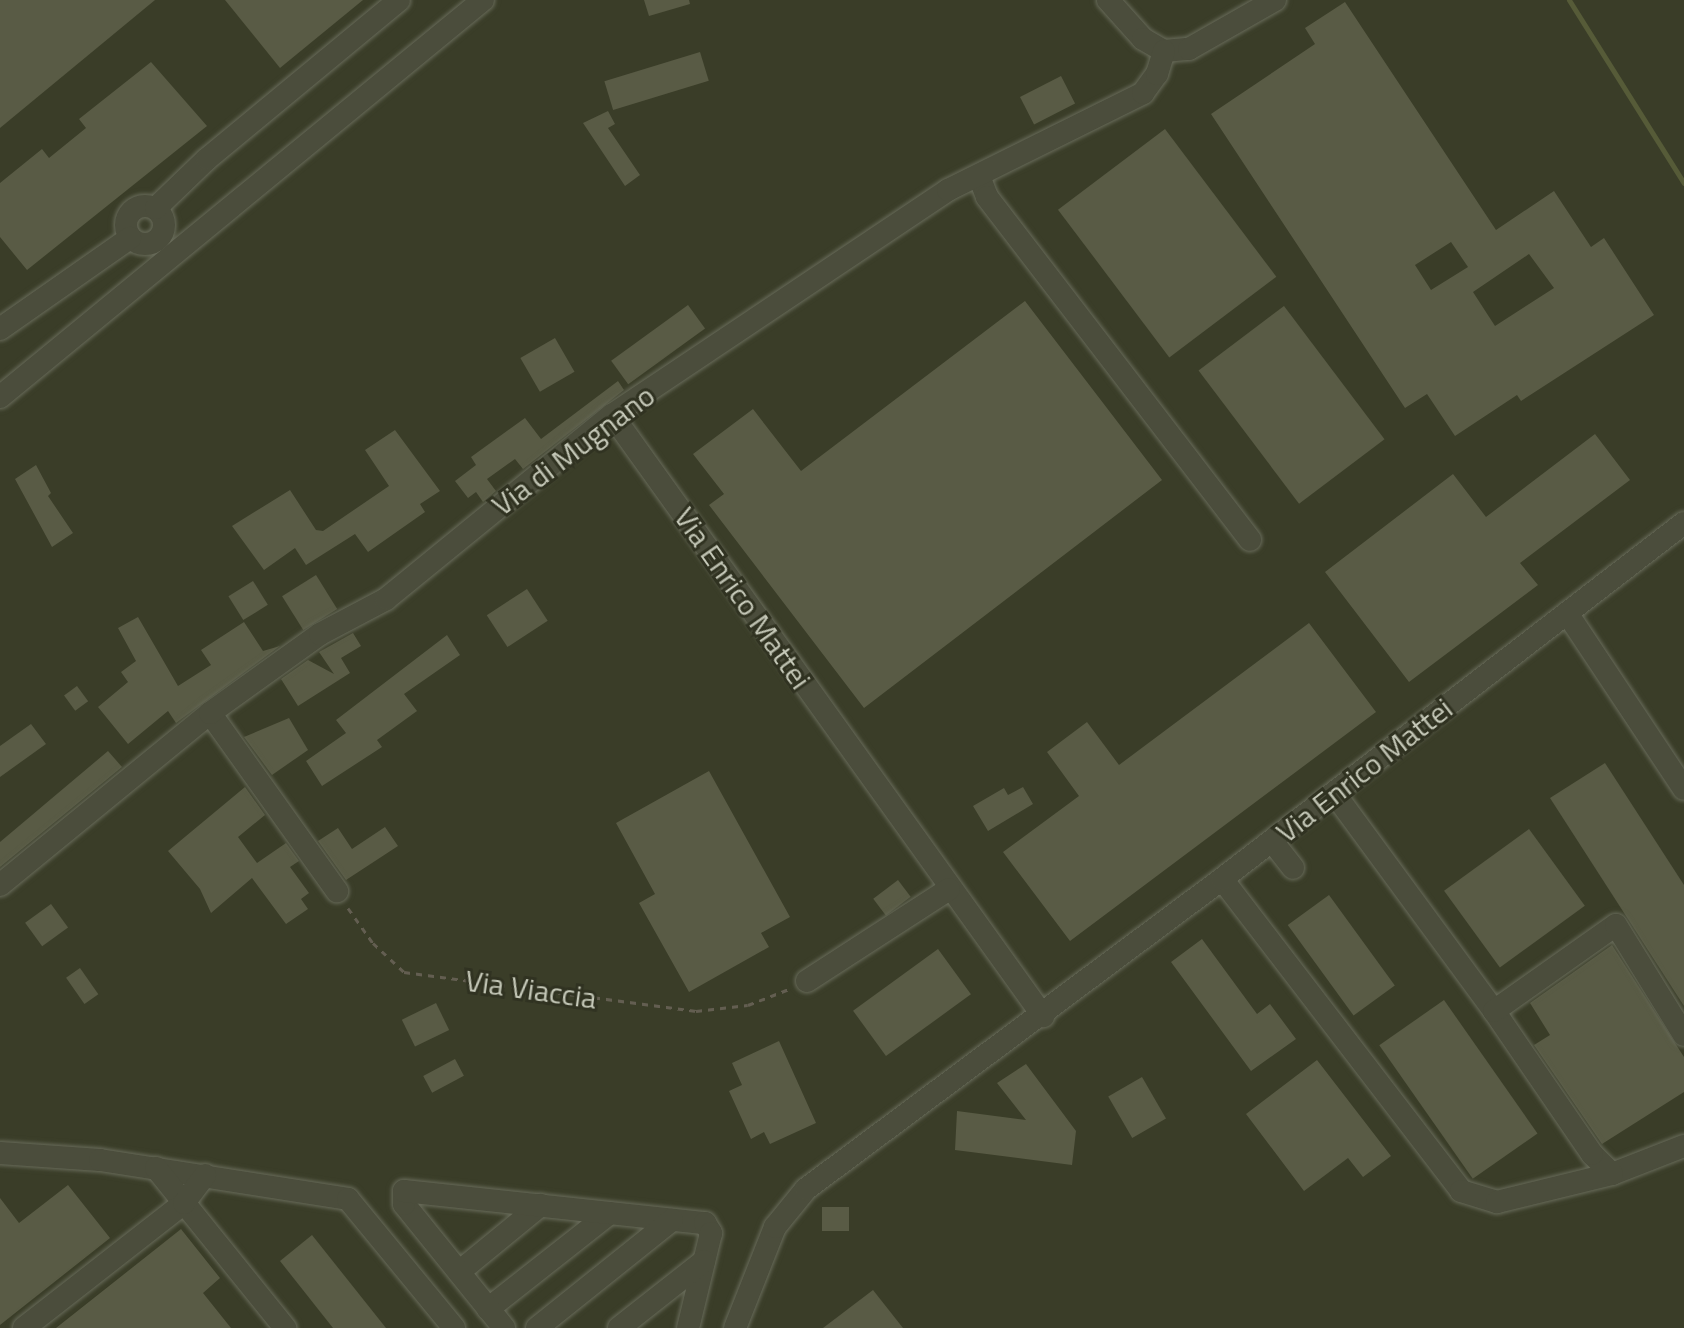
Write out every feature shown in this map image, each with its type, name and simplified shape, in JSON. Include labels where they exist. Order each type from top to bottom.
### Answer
[{"type":"street","points":[[0,329],[130,238],[125,226],[129,213],[143,205],[156,208],[207,159],[399,0]]},
{"type":"street","points":[[0,397],[483,0]]},
{"type":"street","points":[[1108,0],[1143,39],[1164,51],[1189,49],[1275,0]]},
{"type":"street","name":"Via di Mugnano","points":[[0,885],[210,713],[320,634],[386,599],[612,415],[948,190],[1143,93],[1157,74],[1164,51]]},
{"type":"street","points":[[979,176],[987,197],[1250,540]]},
{"type":"street","name":"Via Enrico Mattei","points":[[612,415],[1043,1016]]},
{"type":"street","name":"Via Enrico Mattei","points":[[735,1328],[775,1227],[806,1189],[1043,1016],[1684,523]]},
{"type":"street","points":[[1567,613],[1684,789]]},
{"type":"street","points":[[210,713],[337,891]]},
{"type":"street","points":[[1334,793],[1494,1011],[1592,1154],[1612,1174]]},
{"type":"street","points":[[1272,841],[1293,868]]},
{"type":"street","points":[[1222,879],[1461,1191],[1497,1202],[1612,1174],[1684,1146]]},
{"type":"street","points":[[807,981],[949,889]]},
{"type":"street","points":[[1494,1011],[1616,925],[1684,1035]]},
{"type":"street","points":[[0,1153],[156,1168],[348,1199],[454,1328]]},
{"type":"street","points":[[156,1168],[285,1328]]},
{"type":"street","points":[[24,1328],[184,1203],[205,1175]]},
{"type":"street","points":[[504,1328],[400,1198],[404,1191],[672,1220],[710,1228],[688,1328]]},
{"type":"street","points":[[459,1272],[541,1205]]},
{"type":"street","points":[[488,1309],[610,1213]]},
{"type":"street","points":[[537,1328],[672,1220]]},
{"type":"street","points":[[402,1261],[431,1238]]},
{"type":"street","points":[[619,1328],[704,1261]]},
{"type":"path","name":"Via Viaccia","points":[[337,891],[373,943],[404,972],[696,1011],[748,1005],[807,981]]},
{"type":"building","points":[[0,0],[155,0],[0,128]]},
{"type":"building","points":[[225,0],[363,0],[280,68]]},
{"type":"building","points":[[644,0],[689,0],[690,4],[649,16]]},
{"type":"building","points":[[1345,2],[1496,230],[1554,191],[1591,247],[1604,238],[1654,315],[1521,401],[1517,395],[1455,436],[1427,394],[1405,408],[1211,114],[1315,44],[1305,28]],"holes":[[[1451,242],[1468,267],[1431,290],[1415,265]],[[1529,254],[1554,288],[1495,326],[1473,292]]]},
{"type":"building","points":[[700,52],[709,81],[613,110],[604,81]]},
{"type":"building","points":[[151,62],[207,126],[27,270],[0,237],[0,183],[42,149],[49,158],[86,128],[79,119]]},
{"type":"building","points":[[1061,76],[1075,104],[1034,125],[1020,97]]},
{"type":"building","points":[[608,111],[615,124],[608,128],[640,175],[625,186],[583,123]]},
{"type":"building","points":[[1165,129],[1276,277],[1169,357],[1058,210]]},
{"type":"building","points":[[1025,301],[1162,480],[864,708],[709,505],[724,494],[693,454],[753,409],[801,471]]},
{"type":"building","points":[[688,305],[705,328],[628,384],[611,361]]},
{"type":"building","points":[[1284,306],[1385,439],[1299,504],[1199,370]]},
{"type":"building","points":[[555,338],[574,372],[540,392],[520,358]]},
{"type":"building","points":[[618,381],[624,390],[523,469],[515,459],[487,479],[496,491],[483,502],[476,492],[468,498],[455,481],[476,465],[471,457],[525,418],[541,439]]},
{"type":"building","points":[[395,430],[440,491],[420,504],[425,512],[368,552],[355,534],[306,565],[295,548],[264,570],[232,526],[290,490],[316,530],[323,531],[389,486],[365,450]]},
{"type":"building","points":[[1595,434],[1630,480],[1520,563],[1538,585],[1409,682],[1325,572],[1453,474],[1486,517]]},
{"type":"building","points":[[36,465],[51,493],[48,496],[73,533],[52,547],[15,479]]},
{"type":"building","points":[[316,575],[337,609],[303,630],[282,596]]},
{"type":"building","points":[[253,581],[268,605],[243,620],[228,596]]},
{"type":"building","points":[[527,589],[548,621],[507,647],[487,615]]},
{"type":"building","points":[[138,617],[178,686],[211,665],[201,650],[244,622],[263,651],[280,646],[176,723],[168,711],[128,744],[98,707],[128,682],[121,672],[136,661],[118,628]]},
{"type":"building","points":[[1309,623],[1376,712],[1070,941],[1003,852],[1079,796],[1047,752],[1087,722],[1119,765]]},
{"type":"building","points":[[353,633],[361,646],[341,658],[350,673],[298,706],[281,679],[308,660],[334,674],[319,652]]},
{"type":"building","points":[[447,635],[460,655],[404,694],[417,711],[377,740],[382,747],[322,786],[306,761],[346,733],[336,720]]},
{"type":"building","points":[[77,686],[88,701],[75,711],[64,695]]},
{"type":"building","points":[[289,718],[308,750],[272,775],[244,737]]},
{"type":"building","points":[[31,724],[46,744],[0,777],[0,746]]},
{"type":"building","points":[[108,751],[122,767],[0,867],[0,842]]},
{"type":"building","points":[[1605,763],[1684,885],[1684,1006],[1550,798]]},
{"type":"building","points":[[709,771],[790,917],[761,933],[769,947],[689,992],[639,903],[655,894],[616,823]]},
{"type":"building","points":[[245,787],[265,815],[238,837],[257,863],[286,843],[299,861],[290,867],[309,893],[301,899],[308,909],[286,924],[252,878],[211,913],[200,889],[168,851]]},
{"type":"building","points":[[1023,787],[1033,804],[988,831],[973,806],[1004,788],[1008,795]]},
{"type":"building","points":[[385,827],[398,846],[346,880],[318,841],[338,828],[352,849]]},
{"type":"building","points":[[1529,829],[1585,906],[1500,968],[1444,891]]},
{"type":"building","points":[[898,880],[911,897],[886,915],[873,899]]},
{"type":"building","points":[[1329,895],[1395,986],[1354,1016],[1288,925]]},
{"type":"building","points":[[51,904],[68,927],[42,946],[25,923]]},
{"type":"building","points":[[1202,939],[1257,1014],[1270,1004],[1296,1039],[1251,1071],[1171,962]]},
{"type":"building","points":[[1612,945],[1684,1057],[1684,1092],[1602,1144],[1534,1045],[1550,1035],[1530,1003]]},
{"type":"building","points":[[938,949],[971,994],[886,1056],[853,1011]]},
{"type":"building","points":[[80,968],[98,994],[84,1004],[66,978]]},
{"type":"building","points":[[1444,1000],[1537,1134],[1473,1179],[1379,1045]]},
{"type":"building","points":[[436,1003],[449,1030],[415,1047],[402,1020]]},
{"type":"building","points":[[779,1041],[816,1123],[770,1144],[764,1132],[751,1139],[729,1091],[742,1085],[732,1063]]},
{"type":"building","points":[[455,1059],[464,1076],[432,1093],[423,1076]]},
{"type":"building","points":[[1317,1060],[1391,1156],[1363,1177],[1348,1158],[1304,1191],[1246,1114]]},
{"type":"building","points":[[1026,1064],[1076,1131],[1072,1165],[955,1150],[957,1111],[1026,1120],[997,1083]]},
{"type":"building","points":[[1142,1077],[1166,1119],[1132,1138],[1108,1096]]},
{"type":"building","points":[[68,1185],[110,1238],[0,1325],[0,1198],[19,1223]]},
{"type":"building","points":[[822,1207],[849,1207],[849,1231],[822,1231]]},
{"type":"building","points":[[181,1229],[220,1278],[203,1293],[231,1328],[56,1328]]},
{"type":"building","points":[[312,1235],[386,1328],[333,1328],[280,1261]]},
{"type":"building","points":[[873,1290],[903,1328],[823,1328]]},
{"type":"waterway","points":[[1569,0],[1684,183]]}]
